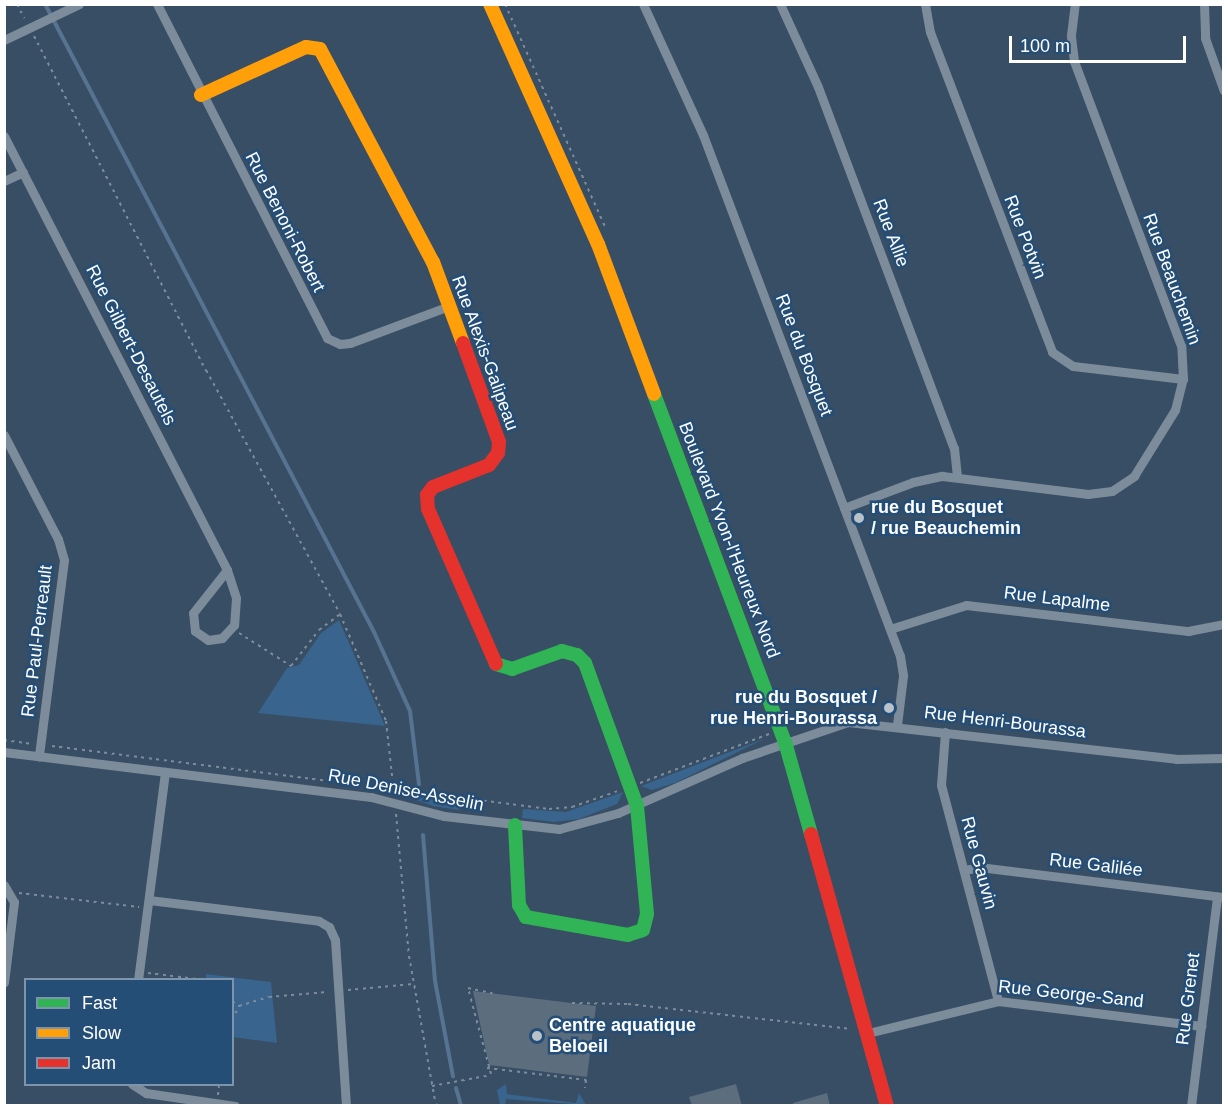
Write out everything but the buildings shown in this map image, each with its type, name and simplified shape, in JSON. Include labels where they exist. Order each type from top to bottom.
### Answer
[{"type":"street","points":[[4,40],[80,4]]},
{"type":"street","name":"Rue Benoni-Robert","points":[[157,4],[201,95],[327,338],[340,344],[350,343],[449,306]]},
{"type":"street","name":"Boulevard Yvon-l'Heureux Nord","points":[[490,4],[598,243],[785,742],[887,1106]]},
{"type":"street","name":"Rue du Bosquet","points":[[643,4],[703,135],[890,629],[903,671],[897,725]]},
{"type":"street","name":"Rue Allie","points":[[780,4],[818,87],[954,448],[957,477]]},
{"type":"street","name":"Rue Potvin","points":[[925,4],[930,32],[1052,352],[1073,366],[1183,379]]},
{"type":"street","name":"Rue Beauchemin","points":[[844,508],[927,478],[957,477],[1095,494],[1117,489],[1134,476],[1172,415],[1183,379],[1180,342],[1074,61],[1071,35],[1075,4]]},
{"type":"street","points":[[1204,4],[1205,38],[1224,91]]},
{"type":"street","name":"Rue Alexis-Galipeau","points":[[201,95],[306,47],[323,51],[433,262],[499,450],[489,465],[433,487],[427,495],[428,509],[496,664],[512,669],[562,651],[577,655],[585,663],[637,806]]},
{"type":"street","name":"Rue Gilbert-Desautels","points":[[4,136],[227,570],[236,598],[234,626],[222,638],[208,640],[195,631],[193,613],[227,570]]},
{"type":"street","points":[[4,181],[22,172]]},
{"type":"street","name":"Rue Paul-Perreault","points":[[4,435],[58,539],[63,560],[39,756]]},
{"type":"street","name":"Rue Lapalme","points":[[890,629],[966,605],[1188,631],[1224,624]]},
{"type":"street","name":"Rue Henri-Bourassa","points":[[785,742],[842,722],[897,725],[1176,759],[1224,758]]},
{"type":"street","name":"Rue Gauvin","points":[[945,732],[941,785],[998,1001]]},
{"type":"street","name":"Rue Denise-Asselin","points":[[4,752],[371,796],[433,813],[515,825],[574,828],[637,806],[785,742]]},
{"type":"street","points":[[138,978],[165,771]]},
{"type":"street","points":[[515,825],[519,905],[526,918],[635,935],[647,921],[637,806]]},
{"type":"street","name":"Rue Galilée","points":[[965,870],[979,867],[1220,897]]},
{"type":"street","points":[[4,885],[12,895],[14,906],[4,982]]},
{"type":"street","name":"Rue Grenet","points":[[1191,1106],[1220,897]]},
{"type":"street","points":[[148,904],[319,921],[328,927],[336,950],[346,1106]]},
{"type":"street","name":"Rue George-Sand","points":[[867,1030],[998,1001],[1201,1026]]},
{"type":"street","points":[[134,1086],[143,1093],[235,1106]]},
{"type":"path","points":[[17,4],[24,18]]},
{"type":"path","points":[[34,38],[212,380],[340,614],[386,721],[393,789]]},
{"type":"path","points":[[239,633],[291,666],[319,630],[340,614]]},
{"type":"path","points":[[640,783],[766,735]]},
{"type":"path","points":[[4,740],[24,743]]},
{"type":"path","name":"Rue Denise-Asselin","points":[[56,747],[561,809],[620,790]]},
{"type":"path","points":[[396,811],[413,984],[436,1106]]},
{"type":"path","points":[[20,893],[148,904]]},
{"type":"path","points":[[148,973],[189,978]]},
{"type":"path","points":[[348,990],[413,984]]},
{"type":"path","points":[[432,1086],[491,1074],[468,988],[492,993]]},
{"type":"path","points":[[238,1006],[284,994],[331,992]]},
{"type":"path","points":[[234,1003],[238,1006]]},
{"type":"path","points":[[572,1003],[634,1004],[818,1028],[867,1030]]},
{"type":"path","points":[[234,1015],[238,1006]]},
{"type":"path","points":[[490,1067],[586,1080],[585,1088]]},
{"type":"path","points":[[218,1095],[219,1086]]},
{"type":"shaded area","points":[[339,620],[385,726],[258,713],[287,668],[299,665],[321,633]]},
{"type":"shaded area","points":[[766,738],[675,783],[652,790],[641,786]]},
{"type":"shaded area","points":[[623,792],[617,804],[579,819],[554,822],[522,818],[523,809],[566,812]]},
{"type":"shaded area","points":[[396,793],[461,800],[459,810],[433,806]]},
{"type":"shaded area","points":[[206,974],[271,982],[277,1043],[234,1037],[234,978],[206,978]]},
{"type":"shaded area","points":[[506,1084],[507,1094],[576,1103],[579,1093],[586,1105],[506,1099],[505,1105],[500,1105],[497,1090]]},
{"type":"waterway","points":[[45,4],[374,632],[410,711],[419,784]]},
{"type":"waterway","points":[[423,835],[435,981],[453,1076]]},
{"type":"waterway","points":[[456,1088],[461,1106]]},
{"type":"traffic: fast","points":[[654,394],[785,742],[811,834]]},
{"type":"traffic: fast","points":[[496,664],[512,669],[562,651],[577,655],[585,663],[637,806],[647,914],[643,930],[628,935],[526,917],[519,905],[515,825]]},
{"type":"traffic: slow","points":[[490,4],[598,244],[654,394]]},
{"type":"traffic: slow","points":[[201,95],[306,47],[320,49],[433,262],[463,343]]},
{"type":"traffic: jam","points":[[463,343],[499,442],[498,453],[489,465],[433,487],[427,495],[428,509],[496,664]]},
{"type":"traffic: jam","points":[[811,834],[887,1106]]},
{"type":"place","name":"rue du Bosquet / rue Beauchemin","points":[[859,518]]},
{"type":"place","name":"rue du Bosquet / rue Henri-Bourassa","points":[[889,708]]},
{"type":"place","name":"Centre aquatique Beloeil","points":[[537,1036]]}]
